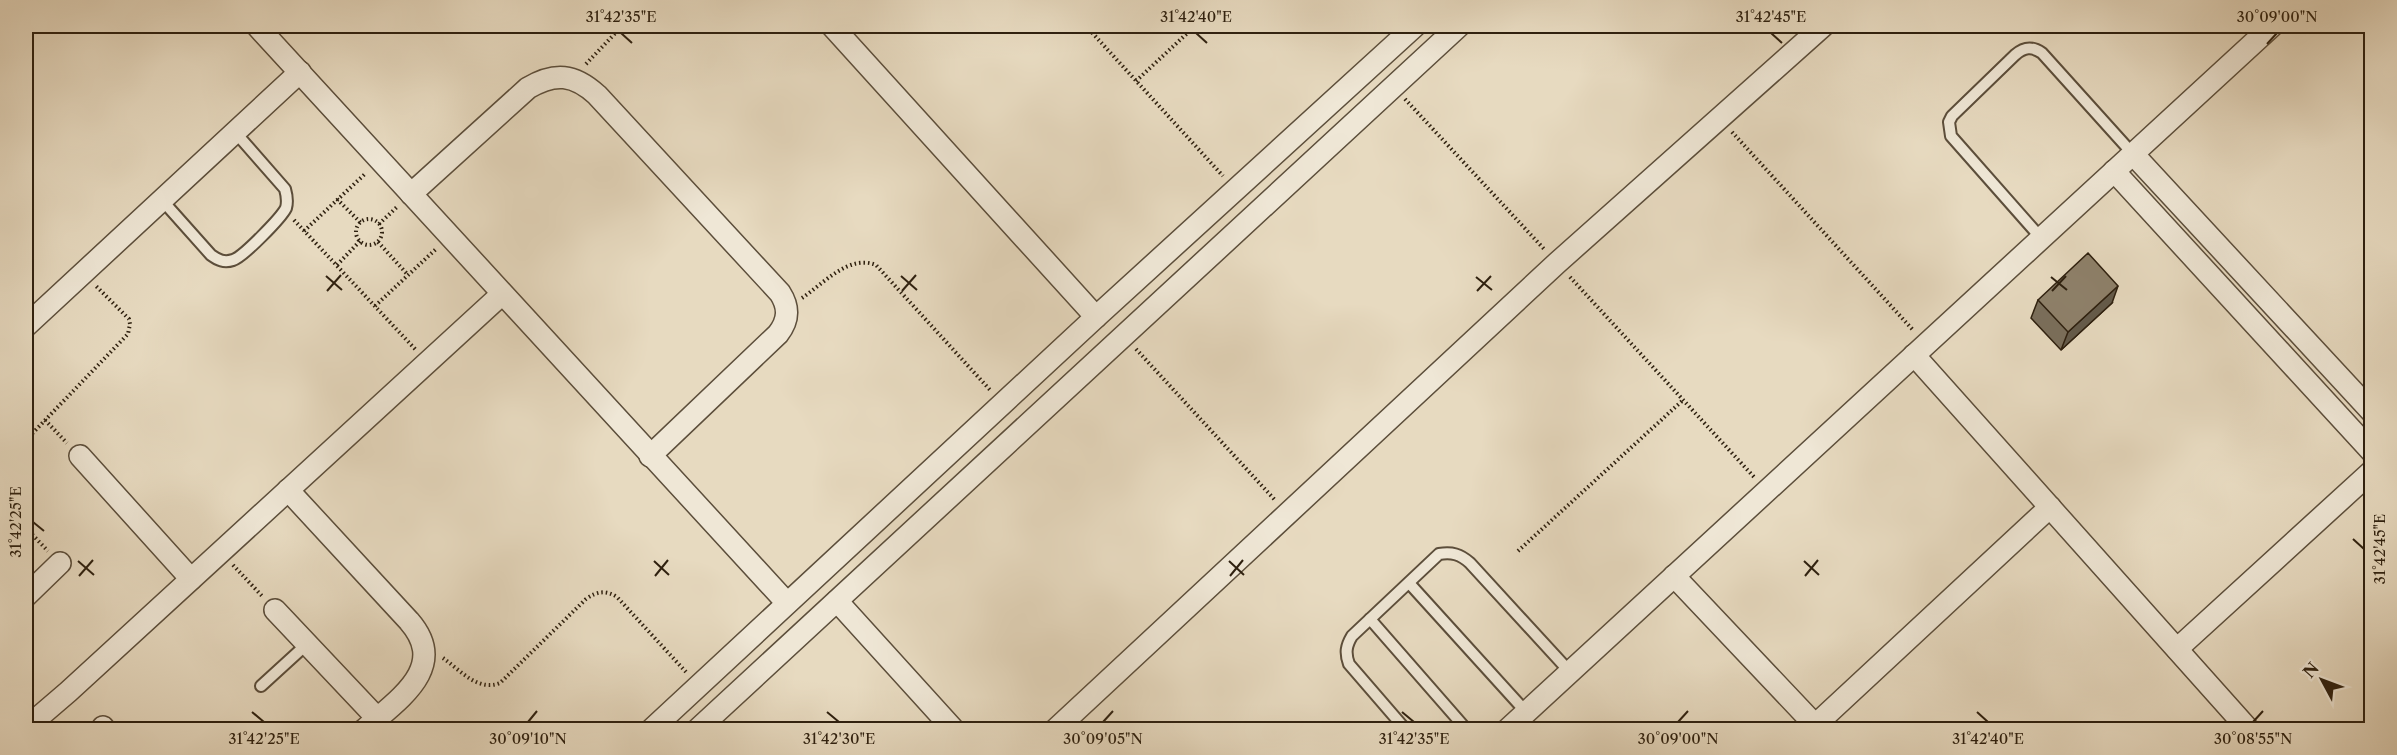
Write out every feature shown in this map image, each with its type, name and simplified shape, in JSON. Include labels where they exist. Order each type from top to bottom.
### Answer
[{"type":"street","points":[[257,26],[787,603]]},
{"type":"street","points":[[832,26],[1096,317]]},
{"type":"street","points":[[651,729],[1028,379],[1415,26]]},
{"type":"street","points":[[697,729],[1459,26]]},
{"type":"street","points":[[1055,729],[1557,263],[1823,26]]},
{"type":"street","points":[[1507,729],[2272,26]]},
{"type":"street","points":[[26,326],[300,72]]},
{"type":"street","points":[[411,194],[528,88],[541,80],[557,77],[572,78],[586,85],[597,95],[780,292],[787,309],[783,327],[778,334],[650,456]]},
{"type":"street","points":[[2133,154],[2372,412]]},
{"type":"street","points":[[2114,171],[2372,452]]},
{"type":"street","points":[[1183,237],[1203,261]]},
{"type":"street","points":[[26,728],[502,294]]},
{"type":"street","points":[[1920,350],[2050,507],[2249,729]]},
{"type":"street","points":[[1028,379],[1050,403]]},
{"type":"street","points":[[80,456],[191,579]]},
{"type":"street","points":[[2177,649],[2372,471]]},
{"type":"street","points":[[274,610],[307,644],[371,724],[416,681],[423,669],[425,656],[418,631],[288,490]]},
{"type":"street","points":[[893,505],[914,529]]},
{"type":"street","points":[[1674,576],[1813,727],[2050,507]]},
{"type":"street","points":[[26,596],[60,563]]},
{"type":"street","points":[[837,601],[954,729]]},
{"type":"street","points":[[728,658],[748,682]]},
{"type":"lane","points":[[2041,238],[1951,136],[1949,129],[1952,116],[2015,54],[2028,48],[2043,53],[2133,154]]},
{"type":"lane","points":[[162,200],[211,255],[226,261],[238,258],[285,210],[287,204],[285,189],[235,132]]},
{"type":"lane","points":[[1406,729],[1349,664],[1346,655],[1347,645],[1352,636],[1439,554],[1461,555],[1570,672]]},
{"type":"lane","points":[[1409,582],[1526,712]]},
{"type":"lane","points":[[1370,619],[1467,729]]},
{"type":"lane","points":[[261,686],[307,644]]},
{"type":"path","points":[[572,78],[622,26]]},
{"type":"path","points":[[1086,26],[1235,189]]},
{"type":"path","points":[[1136,81],[1195,26]]},
{"type":"path","points":[[1392,86],[1766,491]]},
{"type":"path","points":[[1719,118],[1920,350]]},
{"type":"path","points":[[304,231],[380,160]]},
{"type":"path","points":[[379,224],[411,194]]},
{"type":"path","points":[[338,200],[361,223]]},
{"type":"path","points":[[285,210],[427,361]]},
{"type":"path","points":[[372,219],[379,224],[382,231],[378,242],[369,245],[360,241],[357,232],[361,223],[372,219]]},
{"type":"path","points":[[375,306],[450,237]]},
{"type":"path","points":[[337,265],[360,241]]},
{"type":"path","points":[[378,242],[408,275]]},
{"type":"path","points":[[787,309],[853,263],[868,262],[876,265],[1002,404]]},
{"type":"path","points":[[26,440],[125,338],[130,329],[129,319],[83,273]]},
{"type":"path","points":[[1123,335],[1287,514]]},
{"type":"path","points":[[1518,551],[1682,401]]},
{"type":"path","points":[[45,420],[80,456]]},
{"type":"path","points":[[26,528],[60,563]]},
{"type":"path","points":[[221,551],[274,610]]},
{"type":"path","points":[[423,643],[479,684],[494,686],[506,679],[586,599],[598,592],[605,592],[617,597],[699,686]]},
{"type":"building","points":[[2088,253],[2118,286],[2068,332],[2038,300]]}]
